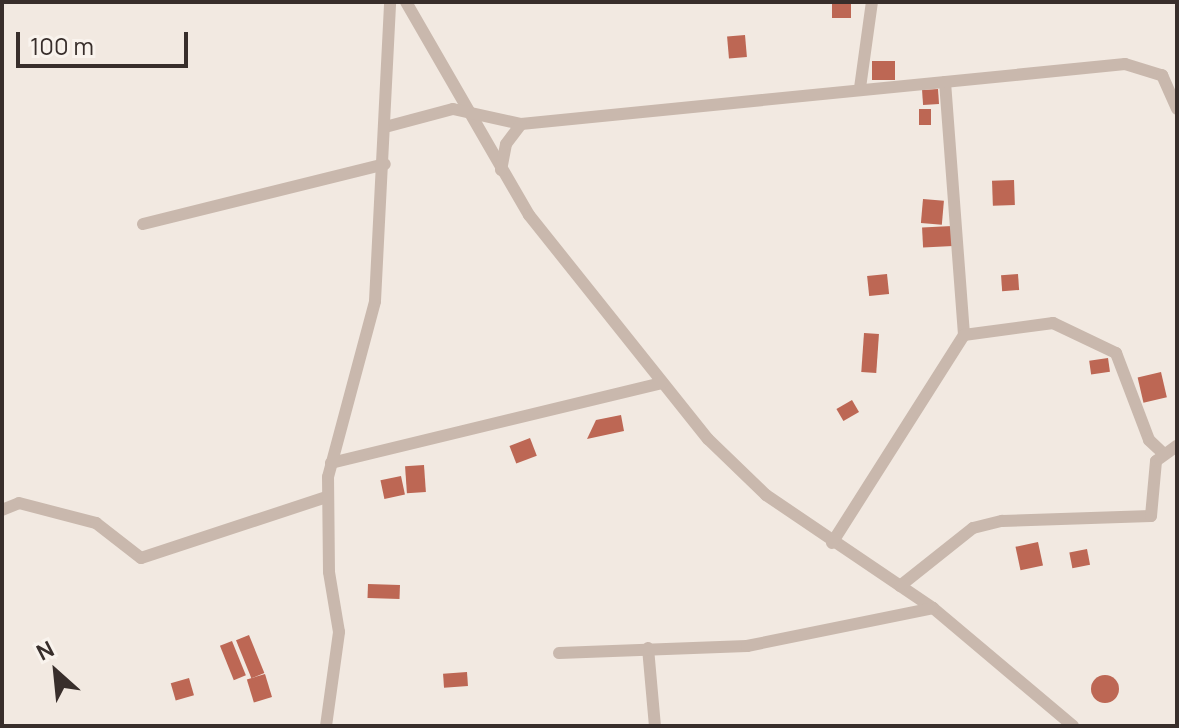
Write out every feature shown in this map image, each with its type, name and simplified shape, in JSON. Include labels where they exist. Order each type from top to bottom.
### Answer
[{"type":"street","points":[[326,726],[339,632],[327,497],[331,463],[375,301],[389,126],[390,2]]},
{"type":"street","points":[[406,2],[464,110],[501,170],[662,383],[745,477],[832,543],[933,608],[1073,726]]},
{"type":"street","points":[[860,88],[872,2]]},
{"type":"street","points":[[389,126],[464,110],[521,124],[860,88],[1139,65],[1162,75],[1177,109]]},
{"type":"street","points":[[832,543],[964,335],[945,82]]},
{"type":"street","points":[[501,170],[506,144],[521,124]]},
{"type":"street","points":[[143,224],[385,164]]},
{"type":"street","points":[[964,335],[1053,323],[1116,353],[1149,440],[1162,452]]},
{"type":"street","points":[[331,463],[662,383]]},
{"type":"street","points":[[1162,452],[1177,446]]},
{"type":"street","points":[[900,586],[973,528],[1002,521],[1151,516],[1162,452]]},
{"type":"street","points":[[2,510],[19,503],[96,523],[141,558],[327,497]]},
{"type":"street","points":[[559,653],[747,646],[933,608]]},
{"type":"street","points":[[648,648],[655,726]]},
{"type":"building","points":[[832,2],[851,2],[851,18],[832,18]]},
{"type":"building","points":[[745,35],[747,57],[729,58],[727,37]]},
{"type":"building","points":[[872,61],[895,61],[895,80],[872,80]]},
{"type":"building","points":[[938,89],[939,104],[923,105],[922,90]]},
{"type":"building","points":[[919,109],[931,109],[931,125],[919,125]]},
{"type":"building","points":[[1014,180],[1015,205],[993,206],[992,181]]},
{"type":"building","points":[[923,199],[944,201],[942,225],[921,223]]},
{"type":"building","points":[[952,226],[953,246],[923,248],[922,228]]},
{"type":"building","points":[[887,274],[889,294],[869,296],[867,276]]},
{"type":"building","points":[[1018,274],[1019,290],[1002,291],[1001,275]]},
{"type":"building","points":[[864,333],[879,334],[876,373],[861,372]]},
{"type":"building","points":[[1108,358],[1110,372],[1091,375],[1089,361]]},
{"type":"building","points":[[1161,372],[1167,397],[1143,403],[1138,377]]},
{"type":"building","points":[[852,400],[859,412],[843,421],[836,409]]},
{"type":"building","points":[[621,415],[624,431],[587,439],[596,420]]},
{"type":"building","points":[[530,438],[537,456],[516,464],[509,446]]},
{"type":"building","points":[[424,465],[426,492],[407,493],[405,466]]},
{"type":"building","points":[[401,476],[405,495],[384,499],[380,480]]},
{"type":"building","points":[[1038,542],[1043,565],[1020,570],[1016,547]]},
{"type":"building","points":[[1087,549],[1090,565],[1072,568],[1069,552]]},
{"type":"building","points":[[368,584],[400,585],[399,599],[368,598]]},
{"type":"building","points":[[249,635],[264,673],[251,678],[236,640]]},
{"type":"building","points":[[232,641],[246,675],[234,680],[220,646]]},
{"type":"building","points":[[467,672],[468,686],[444,688],[443,674]]},
{"type":"building","points":[[265,674],[272,697],[254,703],[247,680]]},
{"type":"building","points":[[1105,675],[1115,679],[1119,689],[1115,699],[1105,703],[1095,699],[1091,689],[1095,679]]},
{"type":"building","points":[[189,678],[194,695],[176,701],[171,683]]}]
